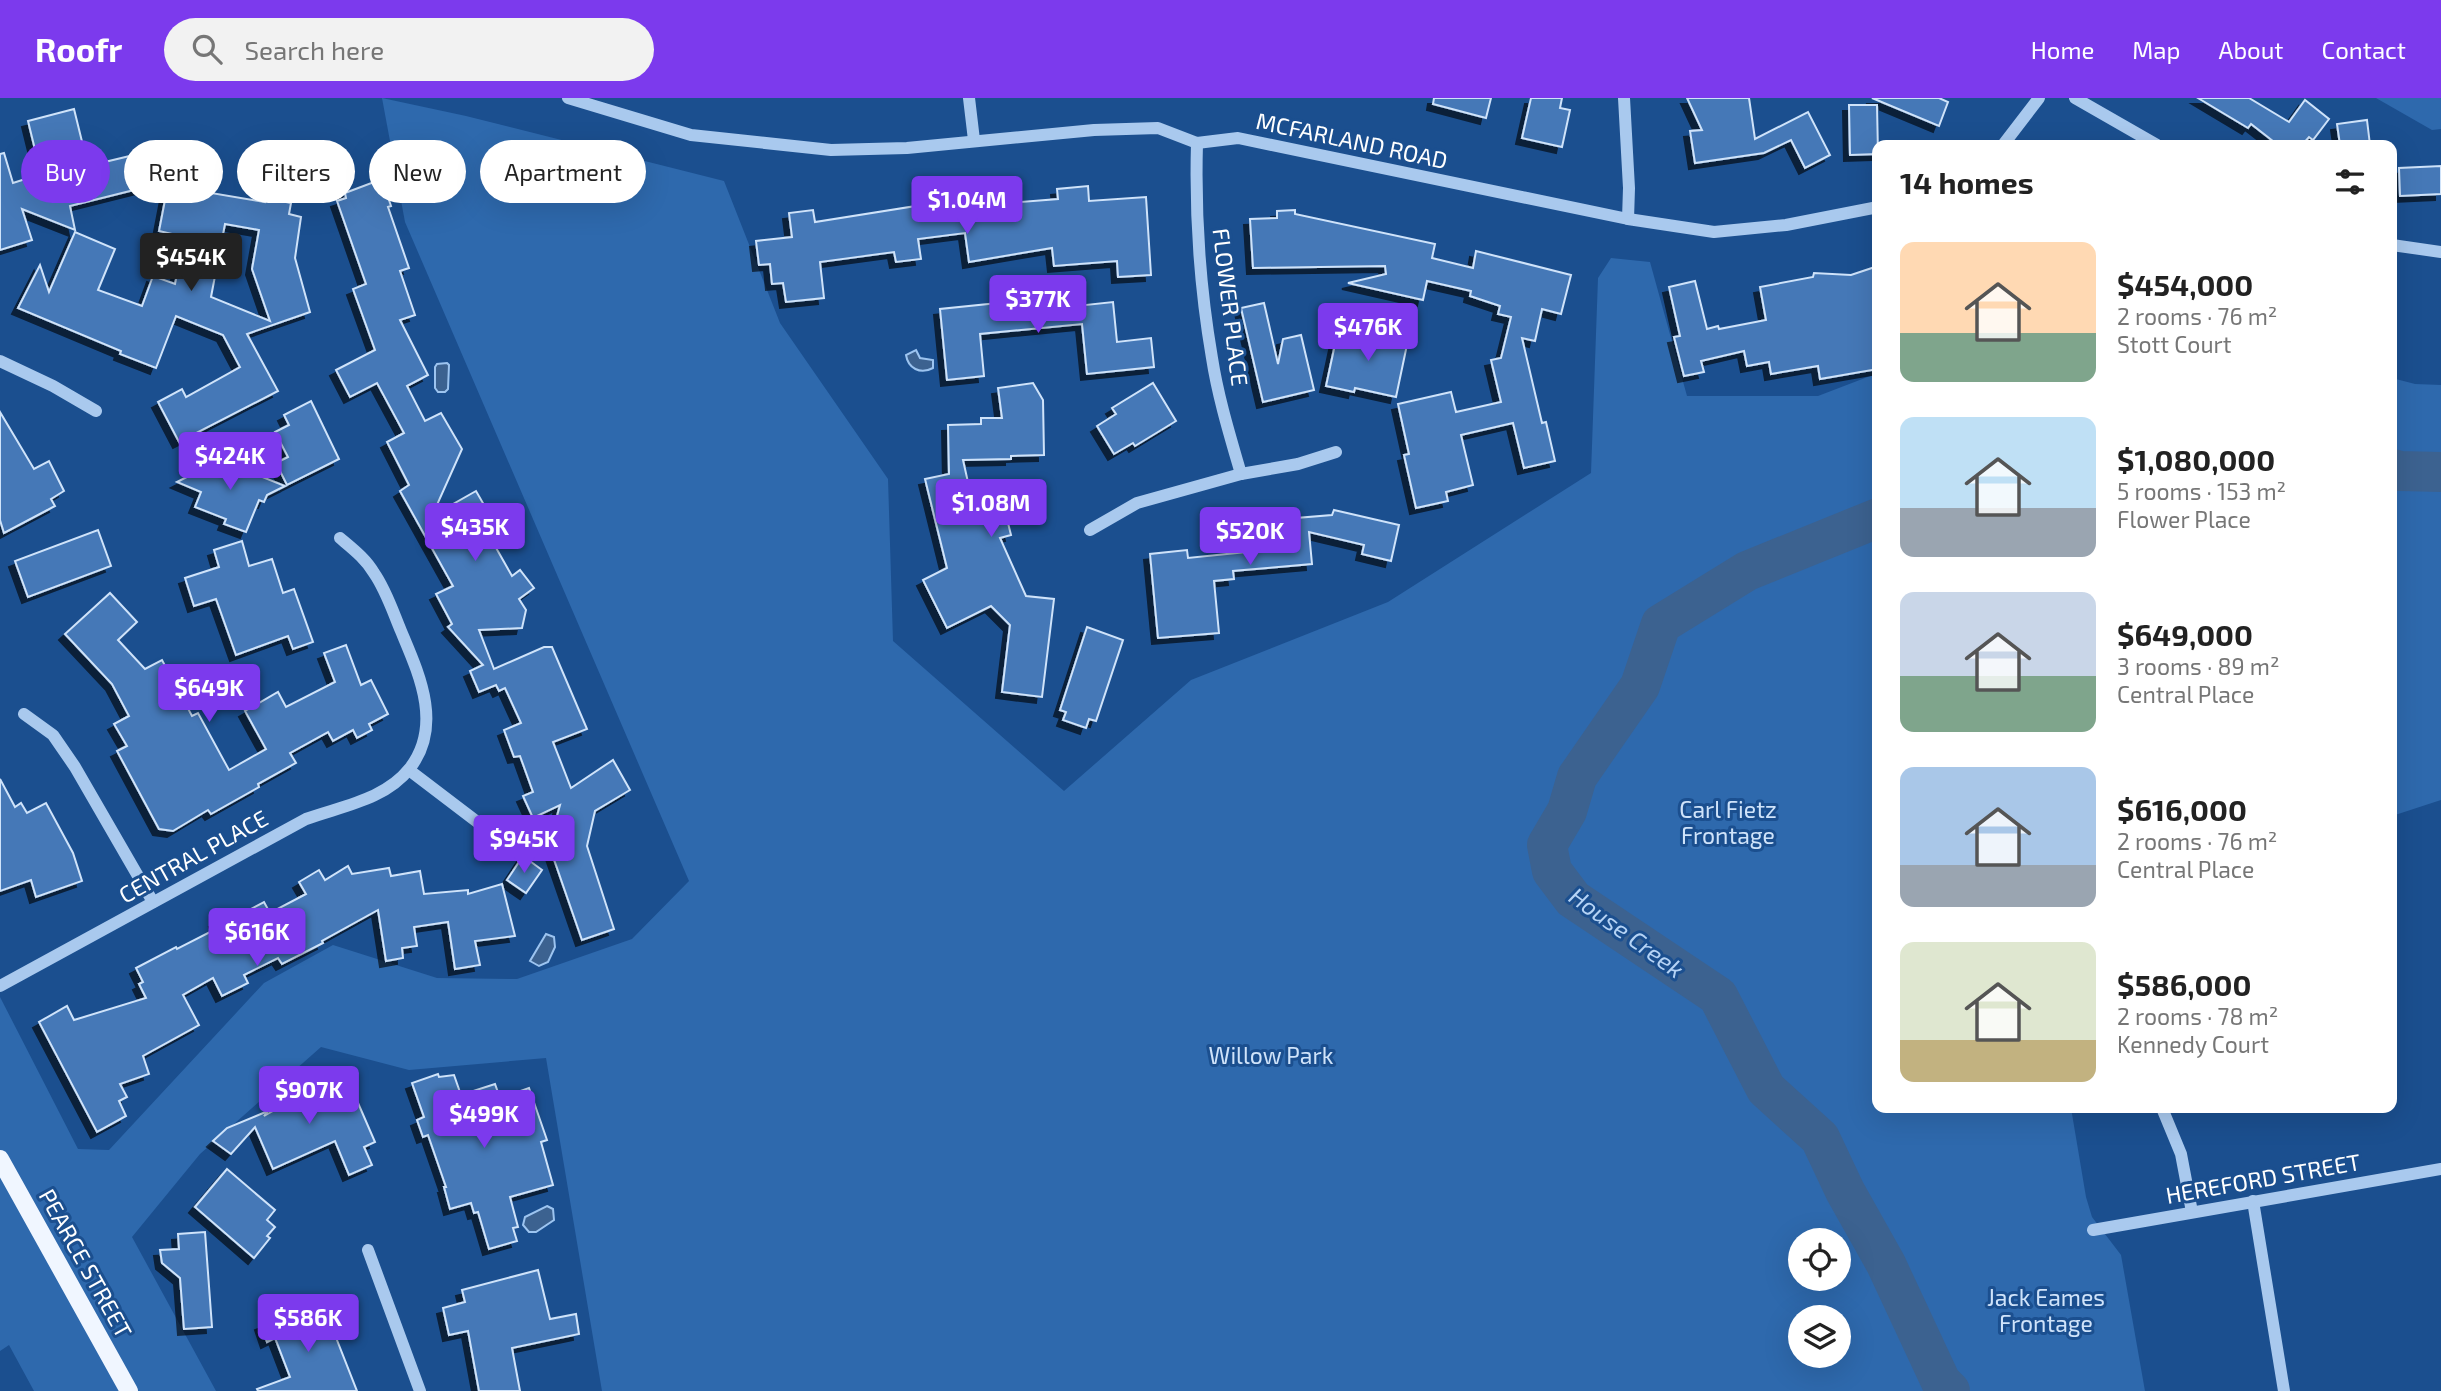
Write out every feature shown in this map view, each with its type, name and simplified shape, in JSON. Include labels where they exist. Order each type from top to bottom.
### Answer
[{"type":"main road","name":"PEARCE STREET","points":[[0,1160],[129,1391]]},
{"type":"street","name":"MCFARLAND ROAD","points":[[568,98],[691,135],[831,150],[907,148],[1094,130],[1158,128],[1197,143],[1238,138],[1628,219],[1714,232],[1786,225],[1872,208]]},
{"type":"street","points":[[969,98],[974,140]]},
{"type":"street","points":[[1624,98],[1628,219]]},
{"type":"street","points":[[2007,140],[2039,98]]},
{"type":"street","points":[[2075,98],[2148,140]]},
{"type":"street","name":"FLOWER PLACE","points":[[1197,143],[1201,273],[1212,359],[1241,474]]},
{"type":"street","points":[[2397,246],[2441,252]]},
{"type":"street","points":[[0,360],[96,411]]},
{"type":"street","points":[[1090,530],[1138,503],[1241,474],[1298,464],[1336,452]]},
{"type":"street","name":"CENTRAL PLACE","points":[[0,986],[306,819],[359,803],[384,792],[409,770],[421,752],[425,733],[427,709],[421,682],[375,573],[341,538]]},
{"type":"street","points":[[24,714],[53,735],[75,767],[152,902]]},
{"type":"street","points":[[409,770],[497,837]]},
{"type":"street","points":[[2164,1113],[2181,1154],[2192,1212]]},
{"type":"street","name":"HEREFORD STREET","points":[[2092,1230],[2441,1169]]},
{"type":"street","points":[[2253,1200],[2284,1391]]},
{"type":"street","points":[[368,1250],[420,1391]]},
{"type":"green space","name":"Willow Park","points":[[382,98],[561,140],[480,140],[480,203],[646,203],[646,161],[724,181],[780,323],[888,479],[893,641],[1064,791],[1191,680],[1388,602],[1591,473],[1598,278],[1611,258],[1650,262],[1687,396],[1818,396],[1872,375],[1872,1113],[2072,1113],[2092,1217],[2121,1255],[2145,1391],[602,1391],[546,1058],[409,1070],[321,1047],[200,1154],[132,1237],[216,1391],[34,1391],[9,1345],[0,1351],[0,997],[78,1149],[109,1150],[264,983],[333,945],[437,978],[517,979],[632,939],[689,881],[405,222],[401,203],[466,203],[466,140],[390,140]]},
{"type":"green space","points":[[2376,98],[2441,98],[2441,129],[2432,130]]},
{"type":"green space","points":[[2397,379],[2415,384],[2441,385],[2441,800],[2397,814]]},
{"type":"shaded area","points":[[916,350],[920,358],[933,360],[933,368],[924,371],[912,367],[906,355]]},
{"type":"shaded area","points":[[447,363],[448,389],[438,392],[435,388],[435,367],[437,364]]},
{"type":"shaded area","points":[[546,934],[554,937],[555,947],[548,962],[539,966],[530,961]]},
{"type":"shaded area","points":[[547,1206],[553,1209],[554,1220],[536,1232],[529,1232],[523,1225],[525,1217]]},
{"type":"building","points":[[1434,98],[1491,98],[1486,118],[1433,104]]},
{"type":"building","points":[[1531,98],[1562,98],[1560,108],[1570,110],[1562,147],[1522,138]]},
{"type":"building","points":[[1687,98],[1749,98],[1755,139],[1808,112],[1830,155],[1805,168],[1791,140],[1764,153],[1695,163],[1690,131],[1702,130]]},
{"type":"building","points":[[1872,98],[1939,98],[1948,102],[1939,126]]},
{"type":"building","points":[[2198,98],[2249,98],[2289,122],[2305,100],[2329,119],[2313,140],[2309,137],[2306,140],[2272,140],[2251,124],[2248,128]]},
{"type":"building","points":[[1849,105],[1877,105],[1878,140],[1872,140],[1872,154],[1850,155]]},
{"type":"building","points":[[74,109],[82,140],[33,140],[28,121]]},
{"type":"building","points":[[2367,120],[2369,140],[2339,140],[2337,124]]},
{"type":"building","points":[[4,153],[13,183],[21,180],[21,203],[82,203],[70,206],[75,230],[22,209],[32,240],[0,250],[0,154]]},
{"type":"building","points":[[124,157],[124,192],[110,196],[110,161]]},
{"type":"building","points":[[2441,166],[2441,194],[2400,196],[2399,168]]},
{"type":"building","points":[[369,184],[369,203],[390,203],[391,206],[388,207],[409,268],[400,271],[415,315],[400,320],[428,375],[407,386],[425,421],[441,413],[462,449],[432,516],[476,491],[491,517],[482,523],[512,576],[520,570],[534,588],[519,599],[526,610],[522,628],[479,630],[494,669],[544,647],[552,647],[587,729],[553,742],[571,788],[613,760],[630,790],[595,811],[587,846],[614,929],[582,940],[549,845],[560,805],[533,818],[523,796],[533,792],[520,756],[514,757],[504,730],[521,723],[505,688],[499,691],[496,685],[479,692],[470,671],[483,665],[448,627],[452,624],[436,594],[453,586],[400,491],[409,485],[387,442],[404,433],[377,383],[350,397],[336,370],[375,350],[353,289],[366,284],[338,203],[355,203],[355,189]]},
{"type":"building","points":[[1088,186],[1089,201],[1146,197],[1151,275],[1118,277],[1117,261],[1054,266],[1052,248],[969,262],[965,233],[918,239],[921,259],[896,262],[894,252],[820,262],[824,298],[786,302],[783,283],[772,284],[770,264],[759,265],[756,241],[792,237],[789,213],[813,210],[815,222],[916,206],[917,213],[1021,199],[1021,202],[1058,199],[1057,189]]},
{"type":"building","points":[[223,195],[237,197],[237,203],[291,203],[289,214],[301,217],[295,258],[310,312],[247,334],[278,391],[179,442],[158,402],[182,389],[186,397],[240,367],[223,335],[176,316],[156,368],[18,308],[40,265],[49,292],[75,232],[115,249],[98,290],[142,306],[153,276],[175,284],[185,237],[159,231],[164,203],[223,203]],"holes":[[[225,224],[259,230],[252,269],[270,321],[211,297]]]},
{"type":"building","points":[[1295,210],[1295,214],[1435,244],[1432,258],[1473,268],[1476,251],[1571,275],[1561,314],[1542,309],[1535,341],[1522,338],[1542,423],[1546,422],[1555,461],[1524,468],[1513,423],[1461,435],[1473,485],[1446,492],[1448,501],[1416,508],[1404,455],[1409,454],[1398,404],[1451,392],[1456,412],[1501,402],[1491,360],[1501,358],[1511,317],[1498,314],[1500,306],[1470,296],[1471,291],[1427,281],[1423,300],[1348,283],[1386,274],[1385,266],[1253,268],[1250,219],[1277,218],[1277,211]]},
{"type":"building","points":[[1872,268],[1872,370],[1820,379],[1818,366],[1771,374],[1769,362],[1747,366],[1744,351],[1701,361],[1704,372],[1684,376],[1674,337],[1680,336],[1669,287],[1695,281],[1707,329],[1718,326],[1719,329],[1766,320],[1760,287],[1813,277],[1814,273],[1851,275]]},
{"type":"building","points":[[1048,298],[1049,309],[1113,302],[1117,342],[1151,338],[1154,367],[1087,374],[1082,324],[980,334],[984,376],[947,380],[940,309]]},
{"type":"building","points":[[1264,303],[1278,364],[1283,339],[1301,335],[1314,390],[1263,402],[1241,308]]},
{"type":"building","points":[[1363,330],[1408,340],[1396,397],[1355,388],[1354,392],[1326,386],[1337,335],[1361,340]]},
{"type":"building","points":[[1033,383],[1043,400],[1044,455],[963,460],[974,509],[1003,503],[1011,535],[1000,538],[1026,596],[1054,599],[1042,697],[1002,692],[1010,625],[991,606],[947,628],[923,580],[947,568],[925,479],[949,474],[948,425],[981,424],[981,418],[1002,418],[998,388]]},
{"type":"building","points":[[1153,383],[1176,421],[1135,446],[1133,443],[1114,454],[1097,426],[1116,414],[1112,408]]},
{"type":"building","points":[[311,401],[339,459],[287,485],[276,463],[288,457],[275,432],[289,425],[284,415]]},
{"type":"building","points":[[0,412],[34,469],[49,461],[64,491],[51,499],[55,506],[4,533],[0,520]]},
{"type":"building","points":[[220,460],[285,486],[267,495],[264,502],[259,500],[246,532],[224,524],[226,519],[195,507],[201,492],[177,482]]},
{"type":"building","points":[[1334,510],[1399,525],[1391,561],[1362,554],[1364,545],[1309,532],[1312,564],[1233,571],[1234,579],[1214,581],[1219,633],[1158,638],[1150,554],[1187,550],[1188,558],[1246,552],[1245,541],[1275,538],[1272,520],[1332,515]]},
{"type":"building","points":[[98,530],[111,566],[28,597],[15,561]]},
{"type":"building","points":[[242,541],[249,566],[272,559],[283,593],[294,589],[313,642],[293,649],[288,636],[236,655],[216,599],[194,606],[185,578],[219,567],[214,550]]},
{"type":"building","points":[[110,593],[137,622],[118,640],[145,669],[162,660],[192,716],[198,713],[229,770],[266,749],[245,711],[278,692],[286,707],[335,682],[324,653],[346,645],[361,685],[371,680],[388,714],[369,724],[372,730],[357,738],[353,730],[333,741],[328,732],[290,753],[296,763],[258,784],[259,787],[211,814],[208,810],[173,831],[159,829],[117,751],[127,746],[114,724],[129,716],[112,684],[65,634]]},
{"type":"building","points":[[1087,627],[1123,640],[1096,721],[1089,719],[1086,728],[1063,720],[1066,712],[1060,710]]},
{"type":"building","points":[[0,779],[15,807],[21,803],[27,813],[46,803],[73,853],[82,881],[36,897],[31,880],[0,891]]},
{"type":"building","points":[[523,856],[542,870],[526,893],[507,880]]},
{"type":"building","points":[[348,866],[352,874],[389,868],[391,876],[420,871],[424,894],[468,890],[468,894],[502,884],[515,936],[475,941],[480,965],[455,969],[448,922],[414,927],[417,946],[402,948],[403,958],[386,961],[378,910],[282,964],[278,958],[244,975],[248,983],[222,996],[213,978],[183,995],[199,1025],[143,1056],[149,1074],[120,1084],[127,1097],[119,1101],[126,1116],[97,1132],[39,1022],[67,1006],[74,1020],[146,998],[139,984],[143,982],[136,968],[218,928],[215,921],[235,911],[238,916],[264,902],[270,913],[306,894],[299,882],[319,870],[325,880]]},
{"type":"building","points":[[345,1073],[375,1142],[364,1147],[372,1165],[349,1175],[335,1141],[273,1169],[255,1127],[231,1154],[213,1141],[227,1128],[268,1111],[264,1116],[278,1108],[274,1100],[300,1089],[301,1092]]},
{"type":"building","points":[[438,1074],[439,1077],[454,1075],[461,1095],[495,1084],[500,1098],[529,1088],[547,1140],[541,1142],[553,1185],[510,1197],[518,1227],[513,1228],[517,1241],[489,1249],[478,1212],[474,1213],[471,1203],[450,1209],[446,1187],[428,1135],[423,1137],[417,1120],[424,1117],[412,1083]]},
{"type":"building","points":[[227,1169],[275,1210],[267,1220],[275,1227],[254,1258],[195,1207]]},
{"type":"building","points":[[205,1232],[212,1327],[184,1329],[180,1278],[162,1263],[160,1250],[179,1249],[178,1234]]},
{"type":"building","points":[[538,1270],[550,1319],[576,1314],[579,1334],[512,1348],[520,1391],[479,1391],[468,1331],[449,1335],[443,1308],[465,1302],[462,1290]]},
{"type":"building","points":[[317,1304],[327,1332],[333,1330],[357,1391],[258,1391],[257,1389],[290,1377],[275,1338],[267,1342],[261,1324]]},
{"type":"waterway","name":"House Creek","points":[[2397,470],[2441,472]]},
{"type":"waterway","name":"House Creek","points":[[1872,520],[1747,571],[1661,624],[1640,686],[1577,777],[1567,811],[1547,845],[1552,871],[1573,899],[1718,996],[1766,1089],[1820,1138],[1845,1191],[1886,1264],[1941,1382],[1950,1391]]},
{"type":"park label","name":"Carl Fietz Frontage","points":[[1728,822]]},
{"type":"park label","name":"Jack Eames Frontage","points":[[2046,1310]]}]
